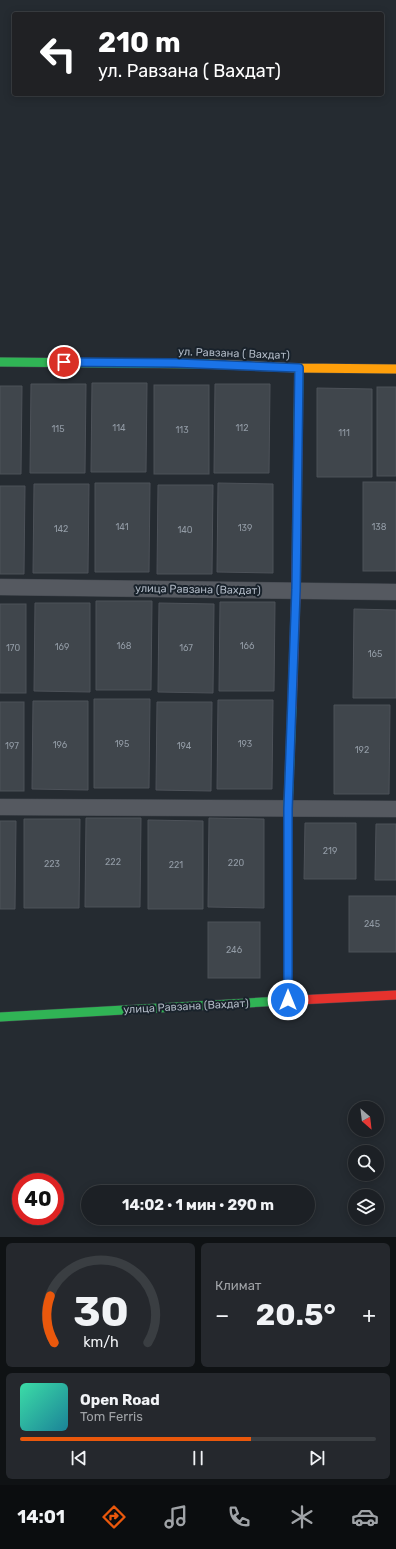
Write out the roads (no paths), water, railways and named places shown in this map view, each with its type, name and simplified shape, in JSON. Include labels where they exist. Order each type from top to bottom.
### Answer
[{"type":"street","name":"ул. Равзана ( Вахдат)","points":[[0,362],[175,363],[299,368],[396,369]]},
{"type":"street","points":[[288,1000],[288,809],[296,590],[299,368]]},
{"type":"street","name":"улица Равзана (Вахдат)","points":[[0,587],[396,592]]},
{"type":"street","points":[[0,806],[396,809]]},
{"type":"street","name":"улица Равзана (Вахдат)","points":[[0,1017],[396,995]]}]
